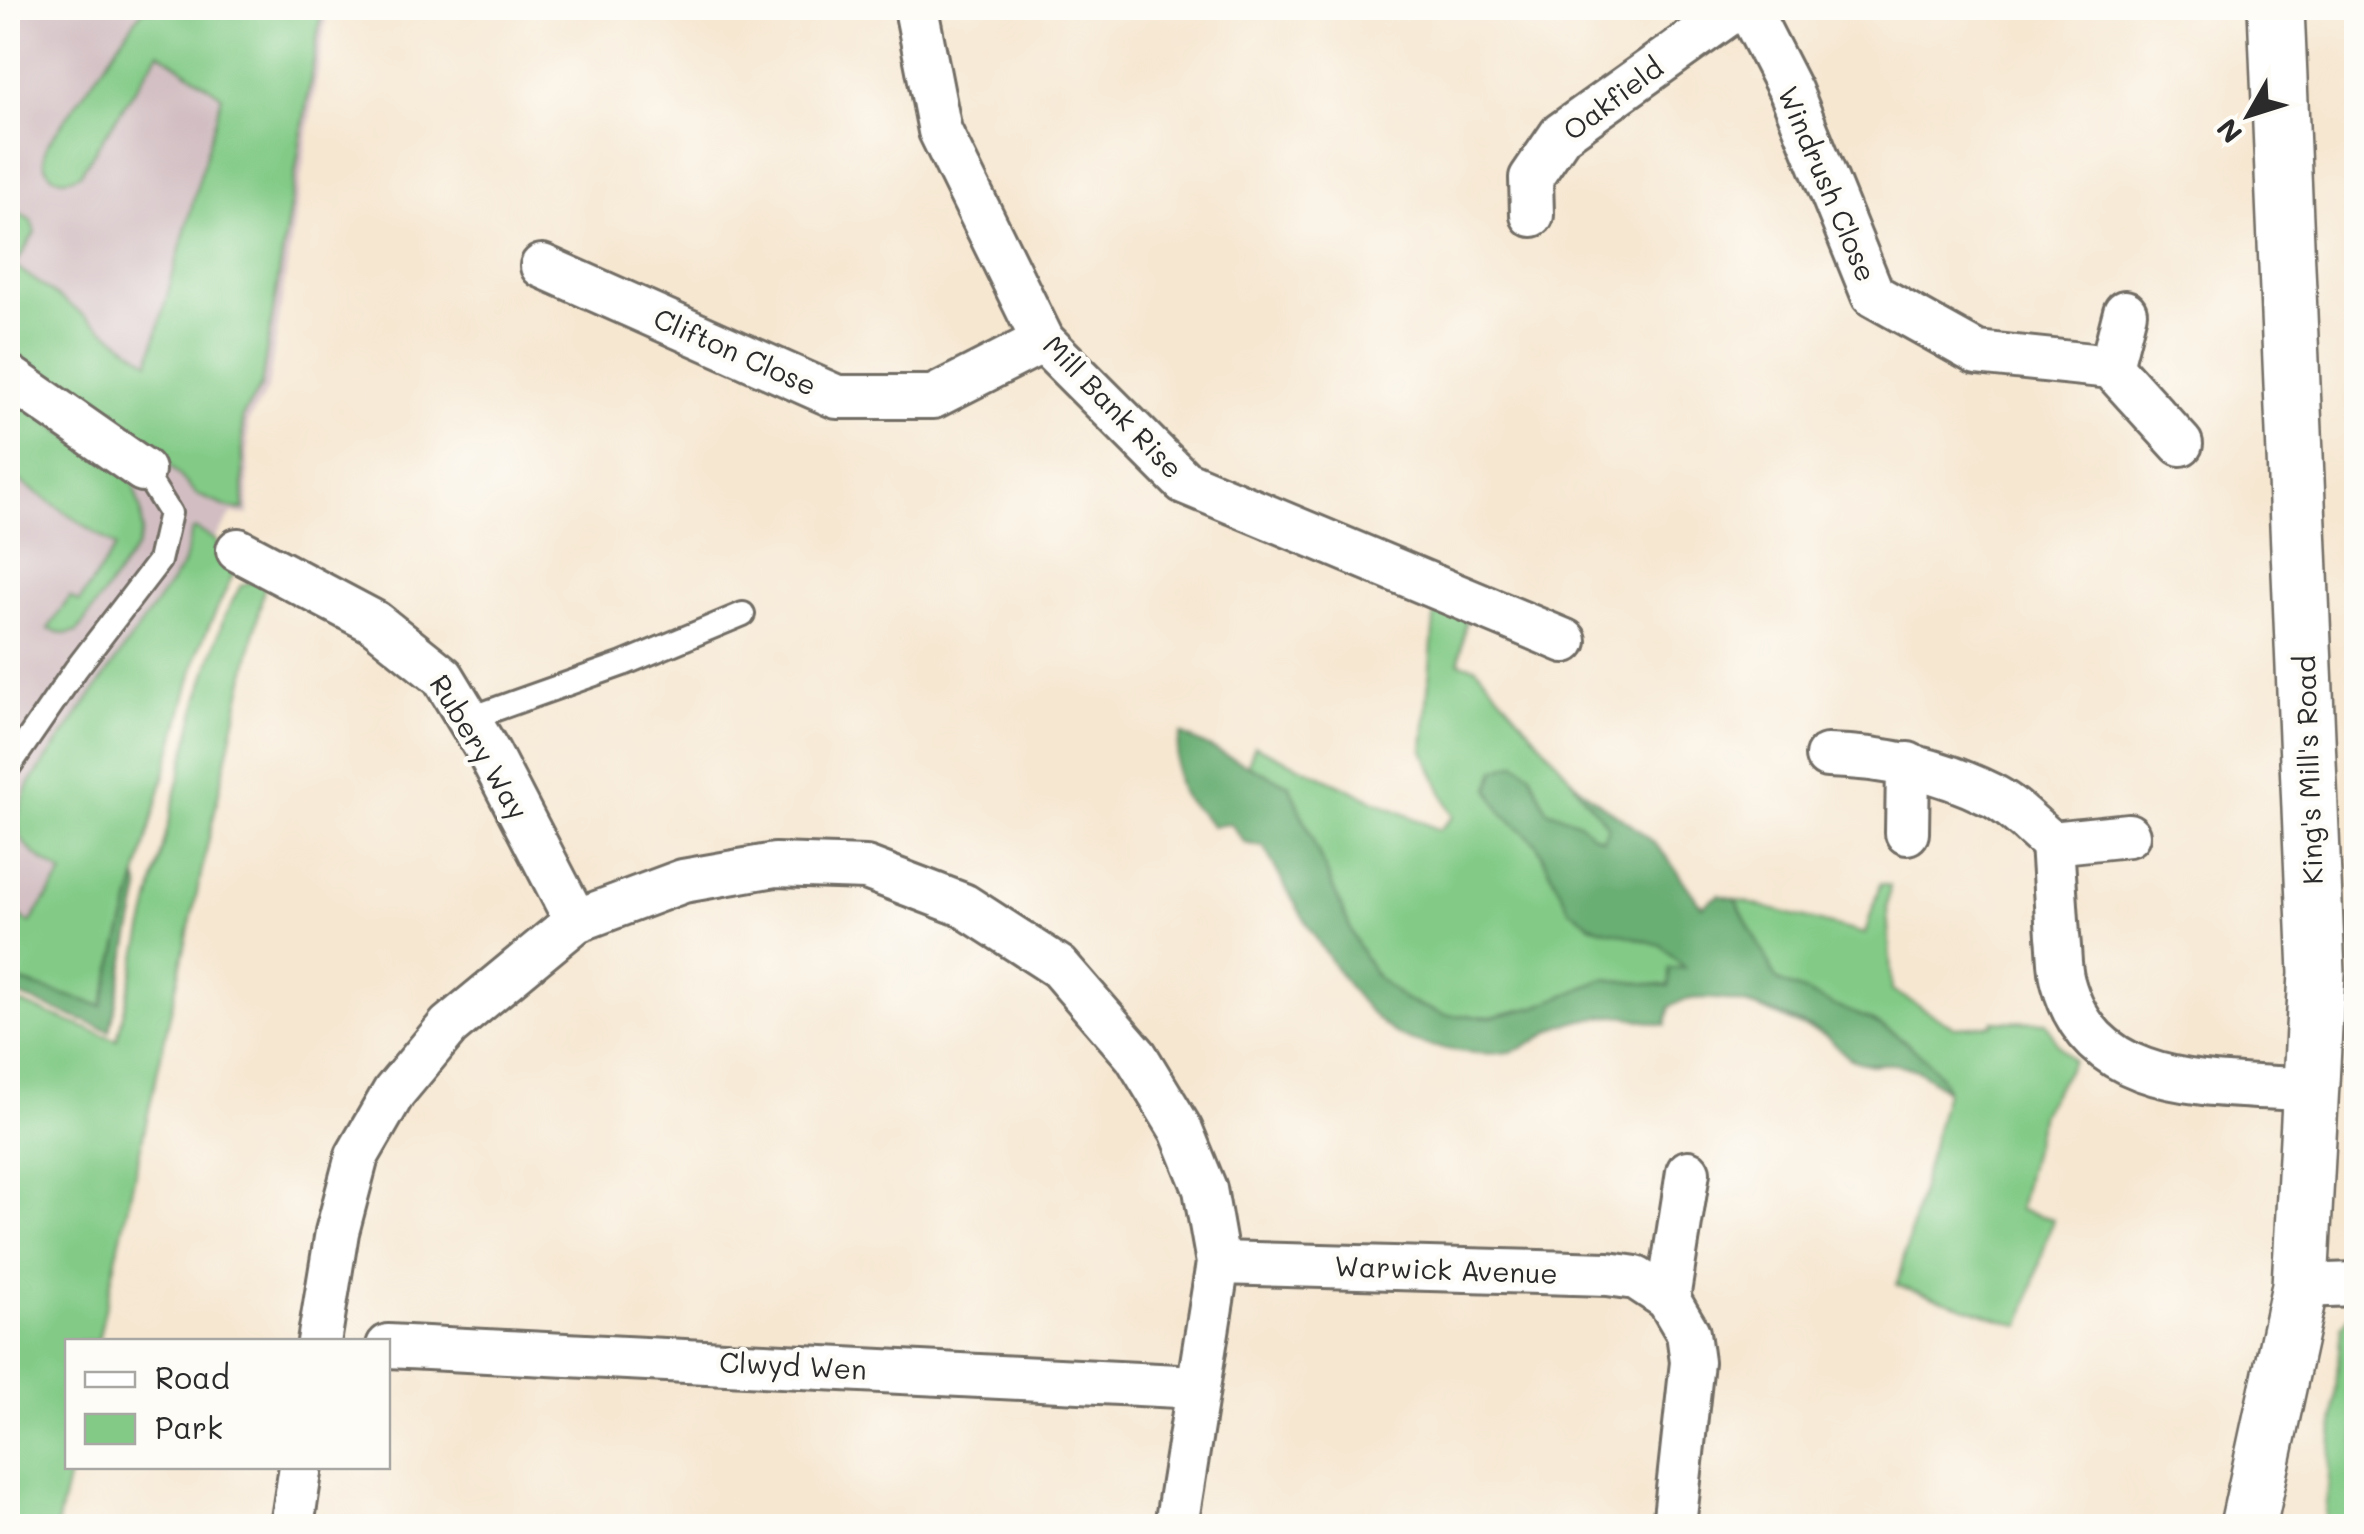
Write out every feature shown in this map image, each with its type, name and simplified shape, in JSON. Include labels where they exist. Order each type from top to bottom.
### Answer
[{"type":"main road","name":"King's Mill's Road","points":[[2248,1526],[2300,1286],[2317,973],[2276,8]]},
{"type":"street","name":"Mill Bank Rise","points":[[916,8],[940,131],[1044,341],[1184,482],[1565,640]]},
{"type":"street","name":"Oakfield","points":[[1532,216],[1531,178],[1561,134],[1737,8]]},
{"type":"street","name":"Windrush Close","points":[[1748,8],[1790,92],[1873,295],[1977,352],[2111,367]]},
{"type":"street","name":"Clifton Close","points":[[542,266],[837,397],[933,396],[1044,341]]},
{"type":"street","points":[[2125,312],[2111,367],[2181,444]]},
{"type":"street","points":[[8,376],[143,470]]},
{"type":"street","name":"Rubery Way","points":[[238,550],[374,622],[443,677],[576,921]]},
{"type":"street","points":[[1827,756],[1871,757],[1908,764],[1994,796],[2052,843],[2128,835]]},
{"type":"street","points":[[1907,832],[1908,764]]},
{"type":"street","points":[[2052,843],[2062,979],[2075,1016],[2099,1045],[2129,1067],[2166,1078],[2311,1090]]},
{"type":"street","points":[[319,1339],[337,1232],[357,1156],[394,1092],[449,1026],[576,921],[683,881],[775,864],[866,868],[963,906],[1060,968],[1136,1056],[1181,1130],[1205,1188],[1218,1263],[1176,1526]]},
{"type":"street","points":[[1674,1526],[1692,1362],[1688,1333],[1668,1299],[1688,1172]]},
{"type":"street","name":"Warwick Avenue","points":[[1218,1263],[1608,1274],[1636,1278],[1668,1299]]},
{"type":"street","points":[[2300,1286],[2356,1284]]},
{"type":"street","name":"Clwyd Wen","points":[[390,1346],[1198,1387]]},
{"type":"street","points":[[292,1526],[301,1469]]},
{"type":"lane","points":[[8,768],[76,669],[159,561],[170,513],[143,470]]},
{"type":"lane","points":[[468,719],[622,664],[743,614]]},
{"type":"shaded area","points":[[8,8],[328,8],[268,390],[248,422],[249,515],[232,514],[215,539],[236,568],[199,648],[8,978]]},
{"type":"green space","points":[[144,8],[322,8],[261,386],[242,417],[244,510],[197,495],[167,462],[8,348],[8,214],[17,212],[31,220],[35,232],[15,266],[149,362],[222,96],[159,52],[80,174],[57,178],[44,162],[47,145]]},
{"type":"green space","points":[[8,394],[132,480],[141,511],[142,532],[137,547],[77,632],[65,634],[48,629],[70,597],[79,602],[116,547],[8,473]]},
{"type":"green space","points":[[196,529],[215,540],[236,568],[199,648],[102,1006],[8,978],[8,909],[30,923],[63,874],[36,855],[21,837],[19,815],[30,783],[183,565],[192,531]]},
{"type":"green space","points":[[253,581],[265,584],[98,1339],[65,1339],[65,1469],[71,1469],[57,1526],[8,1526],[8,998],[117,1040],[198,700],[224,617],[241,585]]},
{"type":"green space","points":[[1435,608],[1467,613],[1459,663],[1476,667],[1579,787],[1702,906],[1719,895],[1865,934],[1880,884],[1890,886],[1887,906],[1892,990],[1954,1027],[1993,1025],[1993,1021],[2046,1022],[2073,1061],[2041,1113],[2019,1210],[2053,1219],[2021,1326],[1897,1285],[1946,1091],[1922,1072],[1896,1063],[1871,1065],[1850,1059],[1826,1036],[1750,1005],[1714,983],[1669,986],[1604,979],[1536,1007],[1491,1017],[1445,1015],[1406,1000],[1376,976],[1357,944],[1289,785],[1247,766],[1255,746],[1439,830],[1453,817],[1423,749]]},
{"type":"green space","points":[[1181,734],[1289,785],[1357,944],[1376,976],[1406,1001],[1445,1015],[1491,1017],[1536,1007],[1604,979],[1669,986],[1669,968],[1685,968],[1661,945],[1590,925],[1569,909],[1536,843],[1502,813],[1489,789],[1495,770],[1516,763],[1530,773],[1547,810],[1580,822],[1591,834],[1603,839],[1608,826],[1571,778],[1653,842],[1702,906],[1719,895],[1735,899],[1778,980],[1890,1031],[1927,1060],[1946,1090],[1914,1069],[1859,1062],[1809,1027],[1725,1000],[1704,998],[1670,1006],[1666,1025],[1620,1016],[1577,1021],[1520,1049],[1502,1053],[1453,1050],[1395,1033],[1377,1019],[1340,975],[1264,847],[1245,843],[1231,824],[1212,826],[1184,797],[1177,775]]},
{"type":"green space","points":[[137,877],[140,890],[110,1031],[8,992],[8,978],[102,1006]]},
{"type":"green space","points":[[2356,1308],[2356,1526],[2325,1526],[2341,1326]]}]
